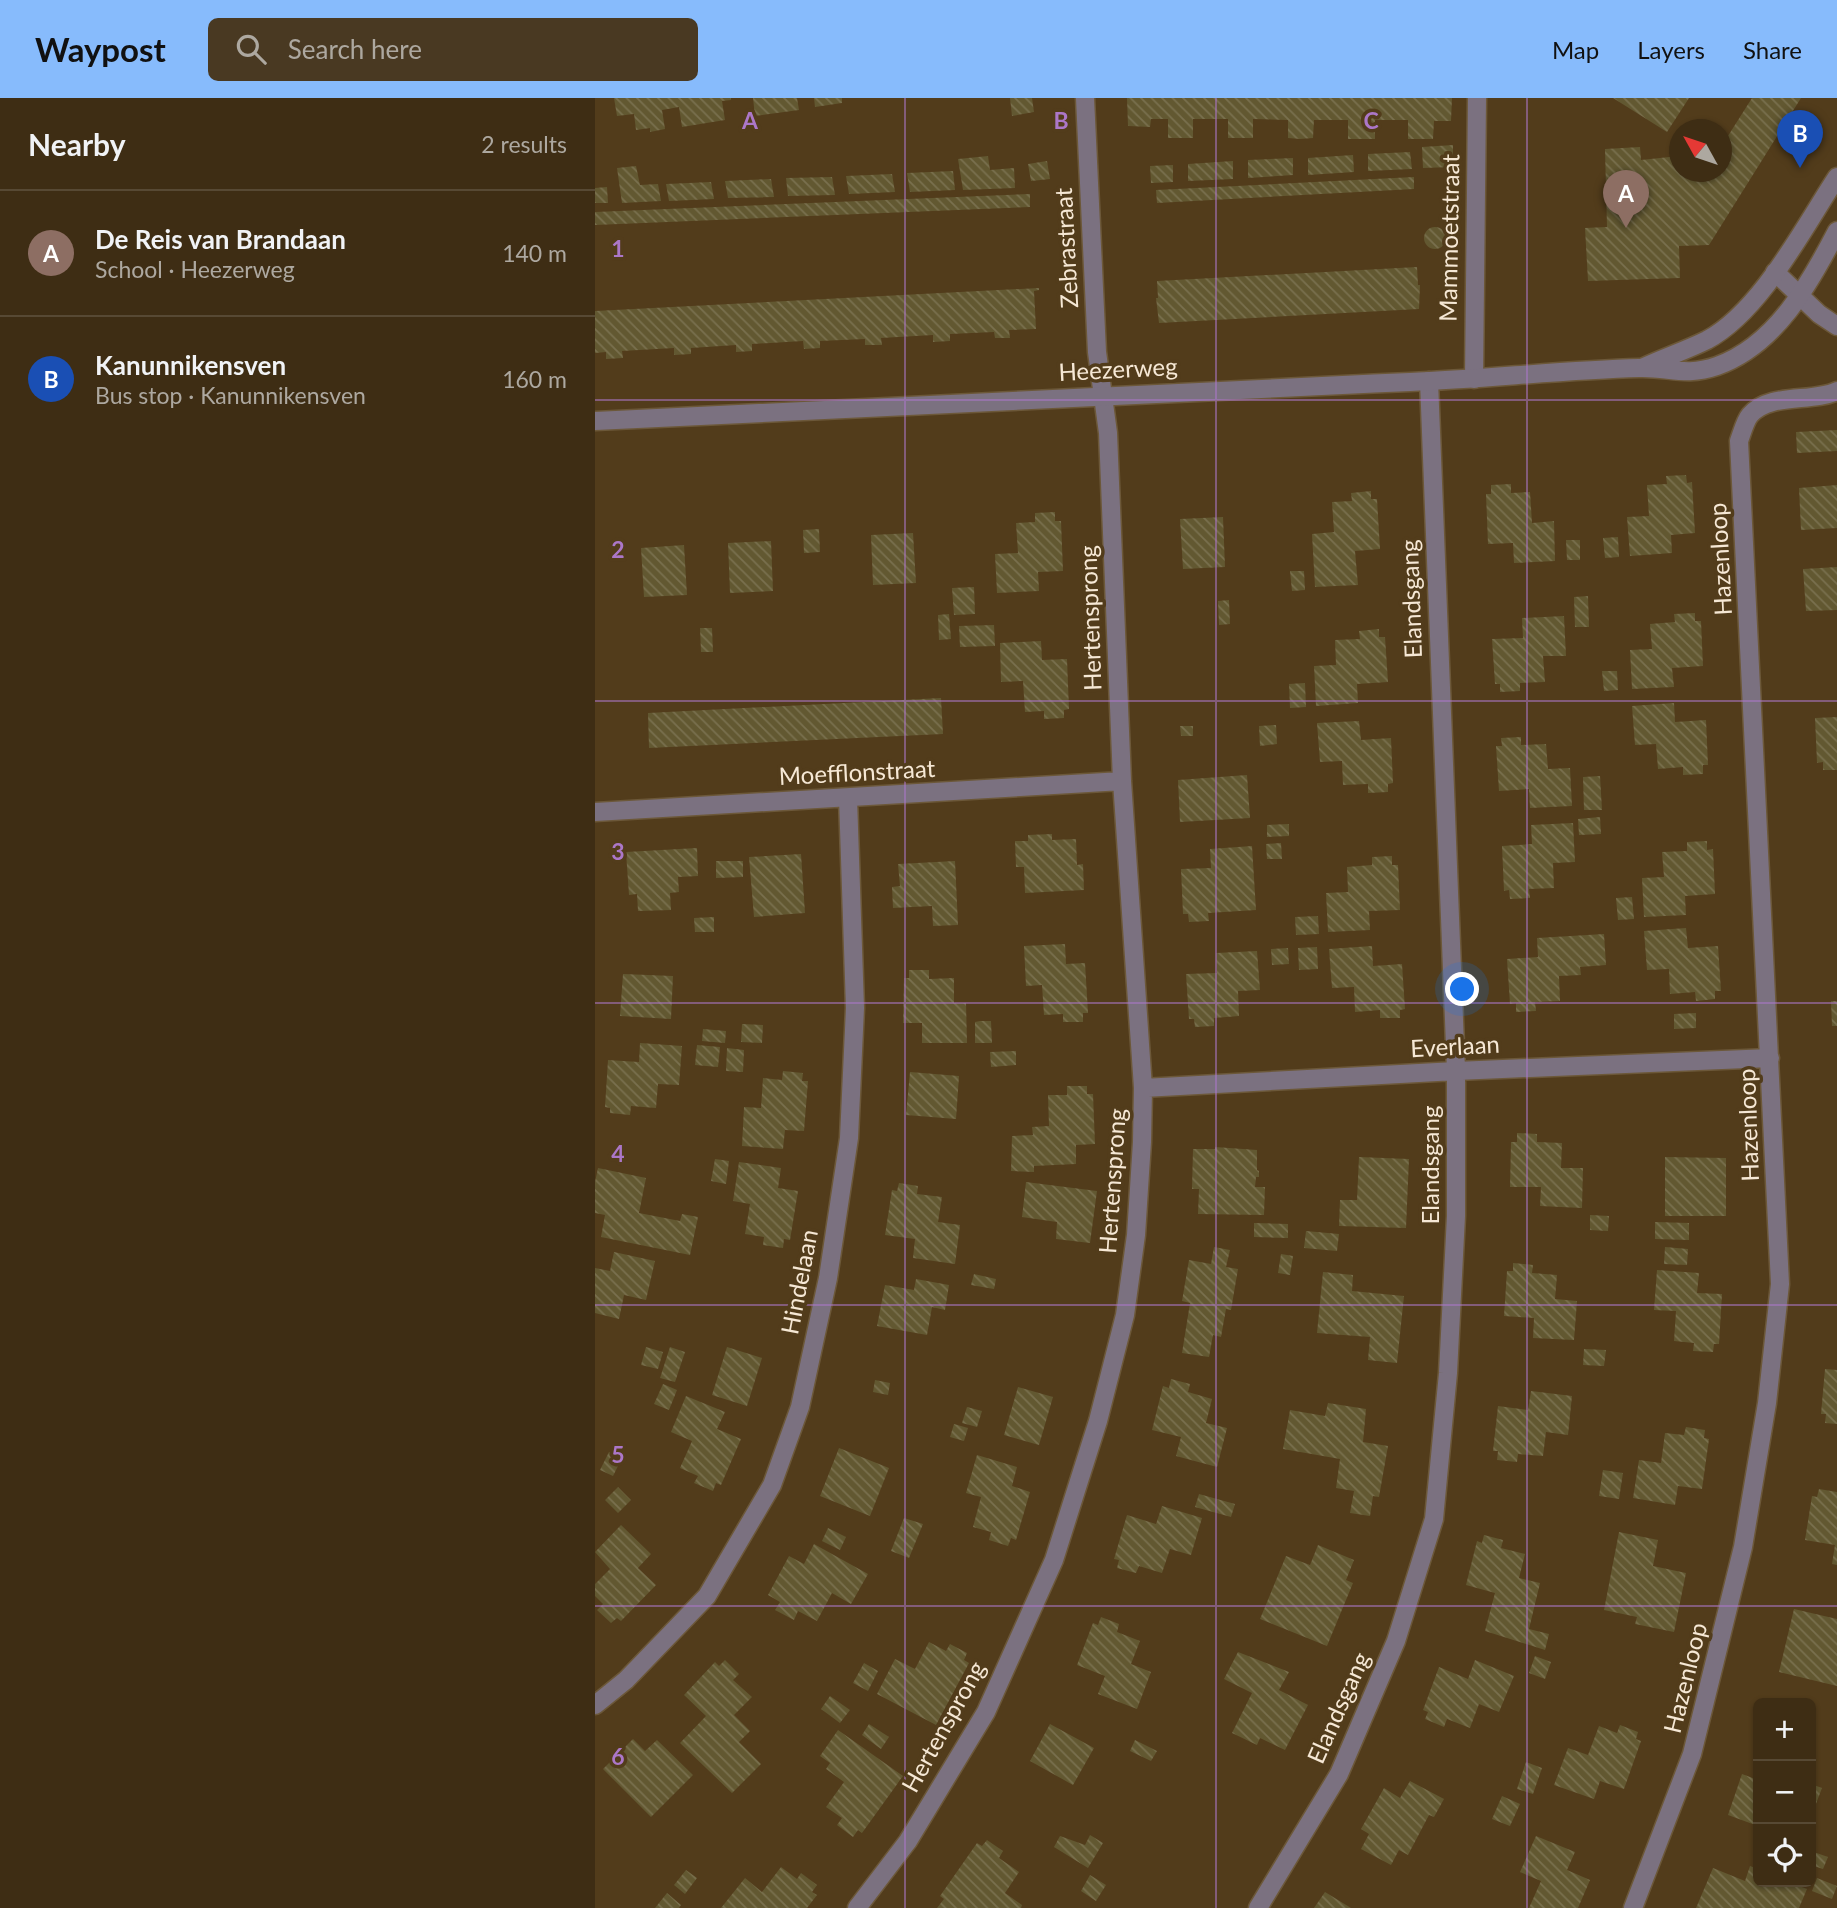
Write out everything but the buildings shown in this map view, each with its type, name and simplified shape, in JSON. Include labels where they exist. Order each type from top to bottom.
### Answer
[{"type":"street","name":"Zebrastraat","points":[[1085,98],[1096,339],[1104,395]]},
{"type":"street","name":"Mammoetstraat","points":[[1474,379],[1476,98]]},
{"type":"street","name":"Heezerweg","points":[[1643,368],[1707,340],[1737,318],[1775,272],[1837,177]]},
{"type":"street","name":"Heezerweg","points":[[595,421],[1474,379],[1643,368],[1693,373],[1721,365],[1763,337],[1778,323],[1800,296],[1837,231]]},
{"type":"street","points":[[1775,272],[1819,314],[1837,326]]},
{"type":"street","name":"Elandsgang","points":[[1258,1908],[1339,1774],[1396,1640],[1434,1519],[1448,1373],[1456,1216],[1456,1071],[1429,381]]},
{"type":"street","name":"Hazenloop","points":[[1633,1908],[1692,1754],[1743,1547],[1767,1402],[1780,1284],[1739,441],[1750,415],[1765,405],[1784,399],[1823,397],[1837,391]]},
{"type":"street","name":"Hertensprong","points":[[857,1908],[908,1841],[986,1712],[1054,1560],[1098,1421],[1125,1315],[1136,1235],[1143,1088],[1122,781],[1108,433],[1104,395]]},
{"type":"street","name":"Moefflonstraat","points":[[595,813],[1122,781]]},
{"type":"street","name":"Hindelaan","points":[[595,1705],[626,1680],[707,1596],[772,1485],[800,1407],[828,1278],[849,1138],[855,1008],[848,799]]},
{"type":"street","name":"Everlaan","points":[[1143,1088],[1770,1058]]},
{"type":"place","name":"Kanunnikensven","points":[[1800,168]]},
{"type":"place","name":"De Reis van Brandaan","points":[[1626,228]]}]
